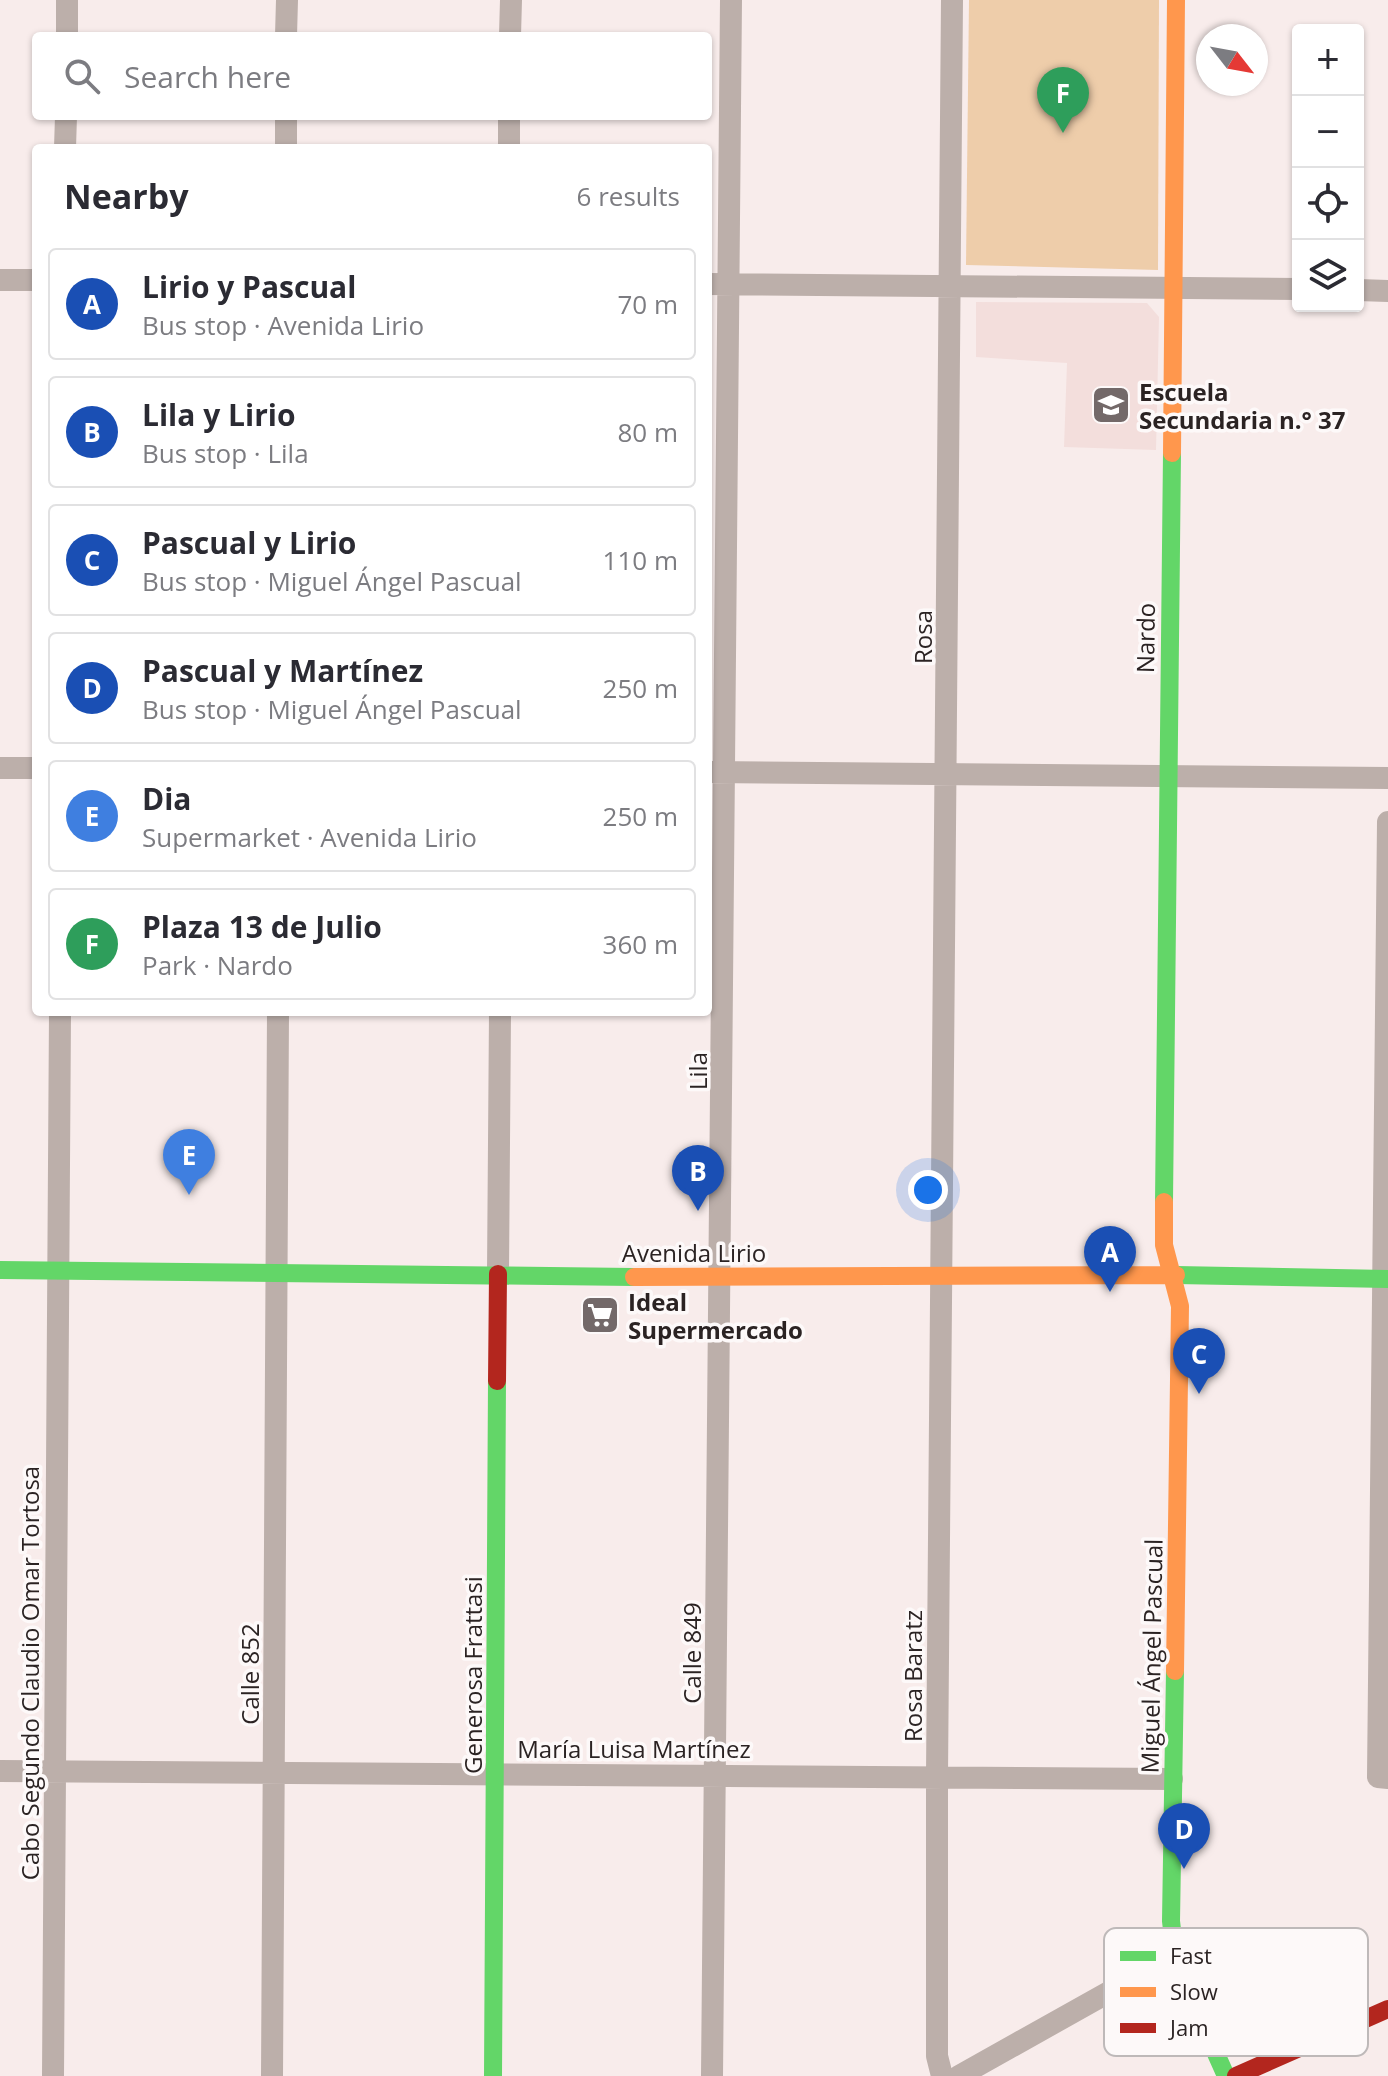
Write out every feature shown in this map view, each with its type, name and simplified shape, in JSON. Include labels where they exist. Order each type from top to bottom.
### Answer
[{"type":"main road","name":"Nardo","points":[[1171,1276],[1164,1245],[1176,0]]},
{"type":"main road","name":"Avenida Lirio","points":[[0,1270],[719,1278],[941,1275],[1386,1279]]},
{"type":"main road","name":"Generosa Frattasi","points":[[493,2076],[498,1274]]},
{"type":"main road","name":"Miguel Ángel Pascual","points":[[1171,1276],[1180,1306],[1172,1779],[1175,1928]]},
{"type":"main road","points":[[1368,2018],[1388,2009]]},
{"type":"main road","name":"Miguel Ángel Pascual","points":[[1218,2056],[1226,2076]]},
{"type":"main road","points":[[1236,2076],[1281,2056]]},
{"type":"street","points":[[67,0],[67,32]]},
{"type":"street","points":[[286,32],[287,0]]},
{"type":"street","points":[[510,32],[511,0]]},
{"type":"street","name":"Lila","points":[[719,1278],[723,1205],[715,772],[719,284],[731,0]]},
{"type":"street","name":"Rosa","points":[[941,1275],[948,774],[952,0]]},
{"type":"street","points":[[65,144],[66,120]]},
{"type":"street","points":[[286,120],[286,144]]},
{"type":"street","points":[[509,120],[509,144]]},
{"type":"street","points":[[0,280],[32,280]]},
{"type":"street","points":[[719,284],[1292,289]]},
{"type":"street","points":[[1364,290],[1388,291]]},
{"type":"street","points":[[0,768],[32,768]]},
{"type":"street","points":[[715,772],[1388,778]]},
{"type":"street","points":[[1383,1778],[1388,822]]},
{"type":"street","name":"Cabo Segundo Claudio Omar Tortosa","points":[[53,2076],[60,1016]]},
{"type":"street","name":"Calle 852","points":[[272,2076],[278,1016]]},
{"type":"street","points":[[498,1274],[500,1016]]},
{"type":"street","name":"Rosa Baratz","points":[[941,1275],[937,2056],[942,2076]]},
{"type":"street","name":"Calle 849","points":[[712,2076],[719,1278]]},
{"type":"street","name":"María Luisa Martínez","points":[[0,1771],[1172,1779]]},
{"type":"street","points":[[959,2076],[1104,1995]]},
{"type":"shaded area","points":[[969,0],[1159,0],[1158,270],[966,265]]},
{"type":"shaded area","name":"Escuela Secundaria n.° 37","points":[[976,302],[1147,303],[1159,317],[1156,450],[1064,447],[1067,363],[976,357]]},
{"type":"traffic: fast","points":[[1164,1202],[1172,453]]},
{"type":"traffic: fast","points":[[0,1270],[634,1277]]},
{"type":"traffic: fast","points":[[1176,1275],[1388,1279]]},
{"type":"traffic: fast","points":[[493,2076],[497,1381]]},
{"type":"traffic: fast","points":[[1172,1928],[1175,1671]]},
{"type":"traffic: fast","points":[[1217,2056],[1226,2076]]},
{"type":"traffic: slow","points":[[1172,453],[1176,0]]},
{"type":"traffic: slow","points":[[1164,1202],[1164,1245],[1180,1306],[1175,1671]]},
{"type":"traffic: slow","points":[[634,1277],[1176,1275]]},
{"type":"traffic: jam","points":[[497,1381],[498,1274]]},
{"type":"traffic: jam","points":[[1368,2018],[1388,2009]]},
{"type":"traffic: jam","points":[[1236,2076],[1281,2056]]},
{"type":"place","name":"Plaza 13 de Julio","points":[[1063,133]]},
{"type":"place","name":"Escuela Secundaria n.° 37","points":[[1111,405]]},
{"type":"place","name":"Dia","points":[[189,1195]]},
{"type":"place","name":"Lila y Lirio","points":[[698,1211]]},
{"type":"place","name":"Lirio y Pascual","points":[[1110,1292]]},
{"type":"place","name":"Ideal Supermercado","points":[[600,1315]]},
{"type":"place","name":"Pascual y Lirio","points":[[1199,1394]]},
{"type":"place","name":"Pascual y Martínez","points":[[1184,1869]]}]
